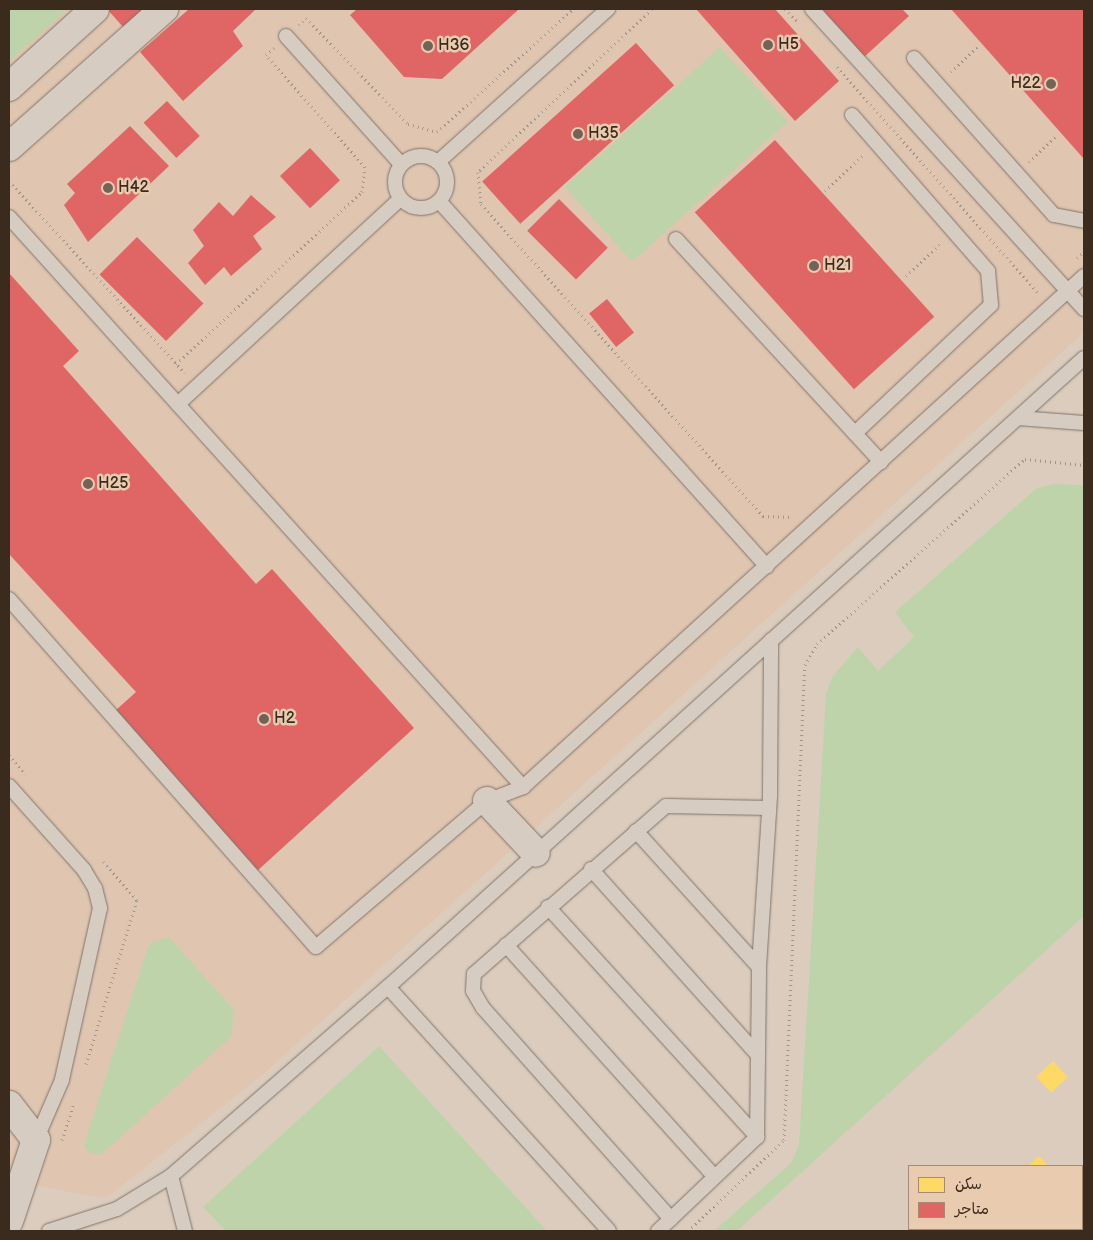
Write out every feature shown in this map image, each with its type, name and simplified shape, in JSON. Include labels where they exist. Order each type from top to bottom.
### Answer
[{"type":"street","points":[[9,87],[95,9]]},
{"type":"street","points":[[9,148],[164,9]]},
{"type":"street","points":[[487,801],[536,853]]},
{"type":"street","points":[[9,1105],[36,1140],[9,1221]]},
{"type":"lane","points":[[438,162],[608,9]]},
{"type":"lane","points":[[812,9],[1084,309]]},
{"type":"lane","points":[[286,36],[401,164]]},
{"type":"lane","points":[[914,58],[1054,215],[1084,221]]},
{"type":"lane","points":[[852,115],[988,271],[991,305],[854,433]]},
{"type":"lane","points":[[419,156],[438,162],[444,169],[447,186],[440,201],[432,206],[415,208],[400,199],[394,181],[401,164],[419,156]]},
{"type":"lane","points":[[178,404],[400,199]]},
{"type":"lane","points":[[440,201],[767,566]]},
{"type":"lane","points":[[9,218],[524,786]]},
{"type":"lane","points":[[676,238],[881,462]]},
{"type":"lane","points":[[9,599],[316,947],[487,801],[524,786],[1084,276]]},
{"type":"lane","points":[[49,1231],[117,1209],[171,1176],[388,987],[1084,358]]},
{"type":"lane","points":[[1018,418],[1084,423]]},
{"type":"lane","points":[[658,1231],[757,1137],[758,968],[768,808],[771,640]]},
{"type":"lane","points":[[9,786],[84,870],[95,888],[100,908],[62,1080],[36,1140]]},
{"type":"lane","points":[[671,1219],[483,1008],[474,991],[474,974],[591,869],[666,806],[768,808]]},
{"type":"lane","points":[[636,831],[758,968]]},
{"type":"lane","points":[[591,869],[757,1054]]},
{"type":"lane","points":[[548,907],[757,1137]]},
{"type":"lane","points":[[506,945],[715,1177]]},
{"type":"lane","points":[[388,987],[609,1231]]},
{"type":"lane","points":[[171,1176],[185,1231]]},
{"type":"path","points":[[176,364],[362,192],[365,167],[266,55],[306,18],[408,124],[437,132],[573,9]]},
{"type":"path","points":[[652,9],[478,172],[480,204],[763,516],[793,517],[800,511]]},
{"type":"path","points":[[785,9],[799,24]]},
{"type":"path","points":[[832,61],[1039,294]]},
{"type":"path","points":[[9,181],[197,387]]},
{"type":"path","points":[[688,1231],[784,1140],[805,665],[816,644],[1025,459],[1084,465]]},
{"type":"shaded area","points":[[9,9],[1084,9],[1084,332],[261,1076],[105,1199],[9,1180]]},
{"type":"green space","points":[[9,9],[68,9],[9,62]]},
{"type":"green space","points":[[720,47],[788,122],[632,262],[565,187]]},
{"type":"green space","points":[[1055,484],[1084,485],[1084,916],[737,1231],[714,1231],[791,1163],[799,1145],[826,695],[832,677],[858,647],[878,671],[914,637],[895,612],[1037,488]]},
{"type":"green space","points":[[169,937],[233,1009],[232,1036],[103,1153],[97,1155],[88,1152],[84,1145],[147,950],[152,942]]},
{"type":"green space","points":[[379,1046],[547,1231],[226,1231],[203,1207]]},
{"type":"building: سكن","points":[[1053,1061],[1068,1077],[1051,1093],[1036,1077]]},
{"type":"building: سكن","points":[[1039,1156],[1047,1165],[1029,1165]]},
{"type":"building: متاجر","points":[[107,9],[145,9],[124,28]]},
{"type":"building: متاجر","points":[[189,9],[256,9],[233,31],[243,46],[183,101],[140,52]]},
{"type":"building: متاجر","name":"H36","points":[[357,9],[519,9],[442,79],[404,77],[350,15]]},
{"type":"building: متاجر","name":"H5","points":[[696,9],[775,9],[839,81],[795,121]]},
{"type":"building: متاجر","points":[[819,9],[902,9],[909,16],[863,58]]},
{"type":"building: متاجر","name":"H22","points":[[951,9],[1084,9],[1084,159]]},
{"type":"building: متاجر","name":"H35","points":[[636,43],[674,85],[520,224],[482,182]]},
{"type":"building: متاجر","points":[[167,101],[200,136],[176,158],[144,123]]},
{"type":"building: متاجر","name":"H42","points":[[130,126],[169,166],[88,242],[64,205],[75,193],[67,184]]},
{"type":"building: متاجر","name":"H21","points":[[775,140],[934,317],[854,389],[695,212]]},
{"type":"building: متاجر","points":[[310,148],[340,180],[310,208],[280,176]]},
{"type":"building: متاجر","points":[[251,195],[276,217],[253,236],[262,249],[231,276],[224,267],[205,285],[188,263],[204,246],[193,230],[219,202],[233,216]]},
{"type":"building: متاجر","points":[[559,199],[608,248],[576,280],[527,231]]},
{"type":"building: متاجر","points":[[137,237],[203,303],[166,341],[100,274]]},
{"type":"building: متاجر","points":[[9,273],[79,351],[63,366],[256,584],[272,569],[414,728],[256,872],[115,711],[136,692],[9,554]]},
{"type":"building: متاجر","points":[[607,299],[634,332],[616,347],[589,313]]},
{"type":"place","name":"H5","points":[[768,45]]},
{"type":"place","name":"H36","points":[[428,46]]},
{"type":"place","name":"H22","points":[[1051,84]]},
{"type":"place","name":"H35","points":[[578,134]]},
{"type":"place","name":"H42","points":[[108,188]]},
{"type":"place","name":"H21","points":[[814,266]]},
{"type":"place","name":"H25","points":[[88,484]]},
{"type":"place","name":"H2","points":[[264,719]]}]
